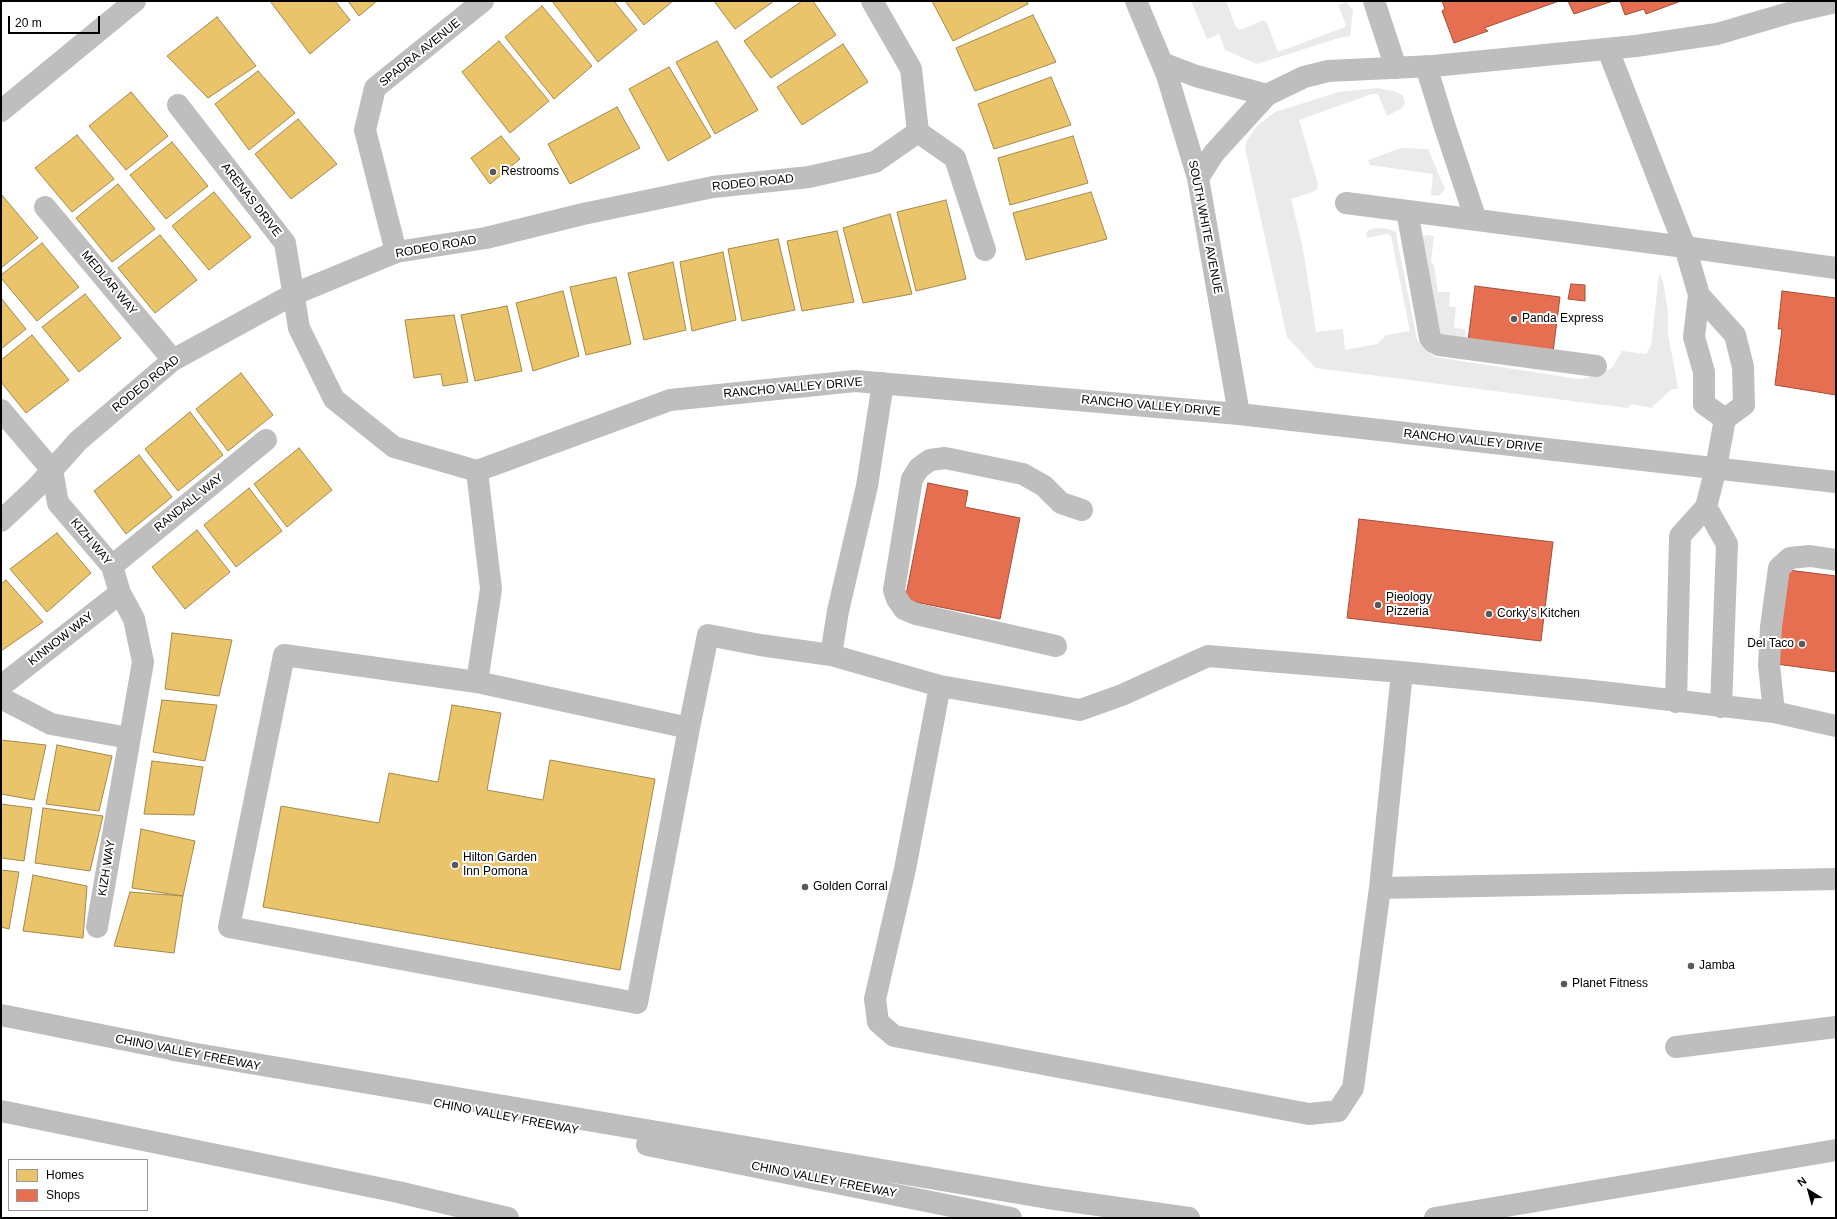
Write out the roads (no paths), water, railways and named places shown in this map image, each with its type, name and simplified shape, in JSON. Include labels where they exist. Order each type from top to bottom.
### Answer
[{"type":"highway","name":"CHINO VALLEY FREEWAY","points":[[1,1015],[1011,1218]]},
{"type":"highway","points":[[173,1050],[1048,1198],[1189,1218]]},
{"type":"highway","points":[[1,1111],[398,1192],[508,1218]]},
{"type":"highway","points":[[1436,1218],[1836,1150]]},
{"type":"highway","points":[[398,1192],[473,1218]]},
{"type":"street","points":[[1,111],[135,1]]},
{"type":"street","name":"SPADRA AVENUE","points":[[396,252],[364,130],[375,88],[483,1]]},
{"type":"street","points":[[872,1],[911,69],[918,132],[955,158],[984,250]]},
{"type":"street","name":"SOUTH WHITE AVENUE","points":[[1136,1],[1162,63],[1198,178],[1239,414]]},
{"type":"street","points":[[1374,1],[1396,68]]},
{"type":"street","points":[[1198,178],[1214,153],[1267,95],[1304,77],[1328,71],[1426,66],[1608,50],[1717,34],[1792,12],[1836,2]]},
{"type":"street","points":[[1608,50],[1685,247],[1699,295],[1694,337],[1704,372],[1704,404],[1725,419]]},
{"type":"street","points":[[1162,63],[1196,76],[1267,95]]},
{"type":"street","points":[[1426,66],[1442,121],[1476,220]]},
{"type":"street","name":"ARENAS DRIVE","points":[[178,105],[285,243],[292,295],[299,328],[334,399],[394,447],[477,471]]},
{"type":"street","name":"RODEO ROAD","points":[[1,521],[37,487],[78,441],[173,360],[292,295],[396,252],[486,238],[582,214],[713,187],[809,177],[875,162],[918,132]]},
{"type":"street","points":[[1346,203],[1836,268]]},
{"type":"street","name":"MEDLAR WAY","points":[[45,207],[173,360]]},
{"type":"street","points":[[1407,211],[1430,338],[1433,342],[1439,345],[1596,366]]},
{"type":"street","points":[[1676,702],[1680,536],[1706,507],[1716,468],[1725,419],[1744,405],[1743,367],[1734,336],[1699,295]]},
{"type":"street","name":"RANCHO VALLEY DRIVE","points":[[477,471],[670,400],[855,381],[1239,414],[1836,482]]},
{"type":"street","points":[[831,655],[838,611],[867,486],[883,383]]},
{"type":"street","points":[[1,410],[52,470]]},
{"type":"street","name":"RANDALL WAY","points":[[112,566],[266,440]]},
{"type":"street","points":[[1056,646],[916,614],[904,609],[897,599],[894,590],[912,479],[918,468],[930,460],[945,458],[1023,474],[1044,486],[1061,503],[1082,510]]},
{"type":"street","name":"KIZH WAY","points":[[52,470],[58,503],[112,566],[120,593],[134,619],[143,662],[97,927]]},
{"type":"street","points":[[477,471],[490,589],[477,682]]},
{"type":"street","points":[[1706,507],[1727,544],[1721,707]]},
{"type":"street","points":[[1774,712],[1769,665],[1771,627],[1779,568],[1790,558],[1810,556],[1836,560]]},
{"type":"street","name":"KINNOW WAY","points":[[1,686],[120,593]]},
{"type":"street","points":[[689,728],[477,682],[284,655],[229,928],[637,1003],[708,635],[760,645],[831,655],[940,686],[1080,710],[1122,696],[1208,656],[1402,672],[1577,690],[1774,712],[1836,726]]},
{"type":"street","points":[[940,686],[905,869],[875,999],[878,1022],[894,1036],[1309,1114],[1338,1111],[1353,1088],[1380,888],[1402,672]]},
{"type":"street","points":[[1,698],[51,724],[129,738]]},
{"type":"street","points":[[1380,888],[1836,880]]},
{"type":"street","points":[[1676,1047],[1836,1027]]},
{"type":"place","name":"Restrooms","points":[[493,172]]},
{"type":"place","name":"Panda Express","points":[[1514,319]]},
{"type":"place","name":"Pieology Pizzeria","points":[[1378,605]]},
{"type":"place","name":"Corky's Kitchen","points":[[1489,614]]},
{"type":"place","name":"Del Taco","points":[[1802,644]]},
{"type":"place","name":"Hilton Garden Inn Pomona","points":[[455,865]]},
{"type":"place","name":"Golden Corral","points":[[805,887]]},
{"type":"place","name":"Jamba","points":[[1691,966]]},
{"type":"place","name":"Planet Fitness","points":[[1564,984]]}]
